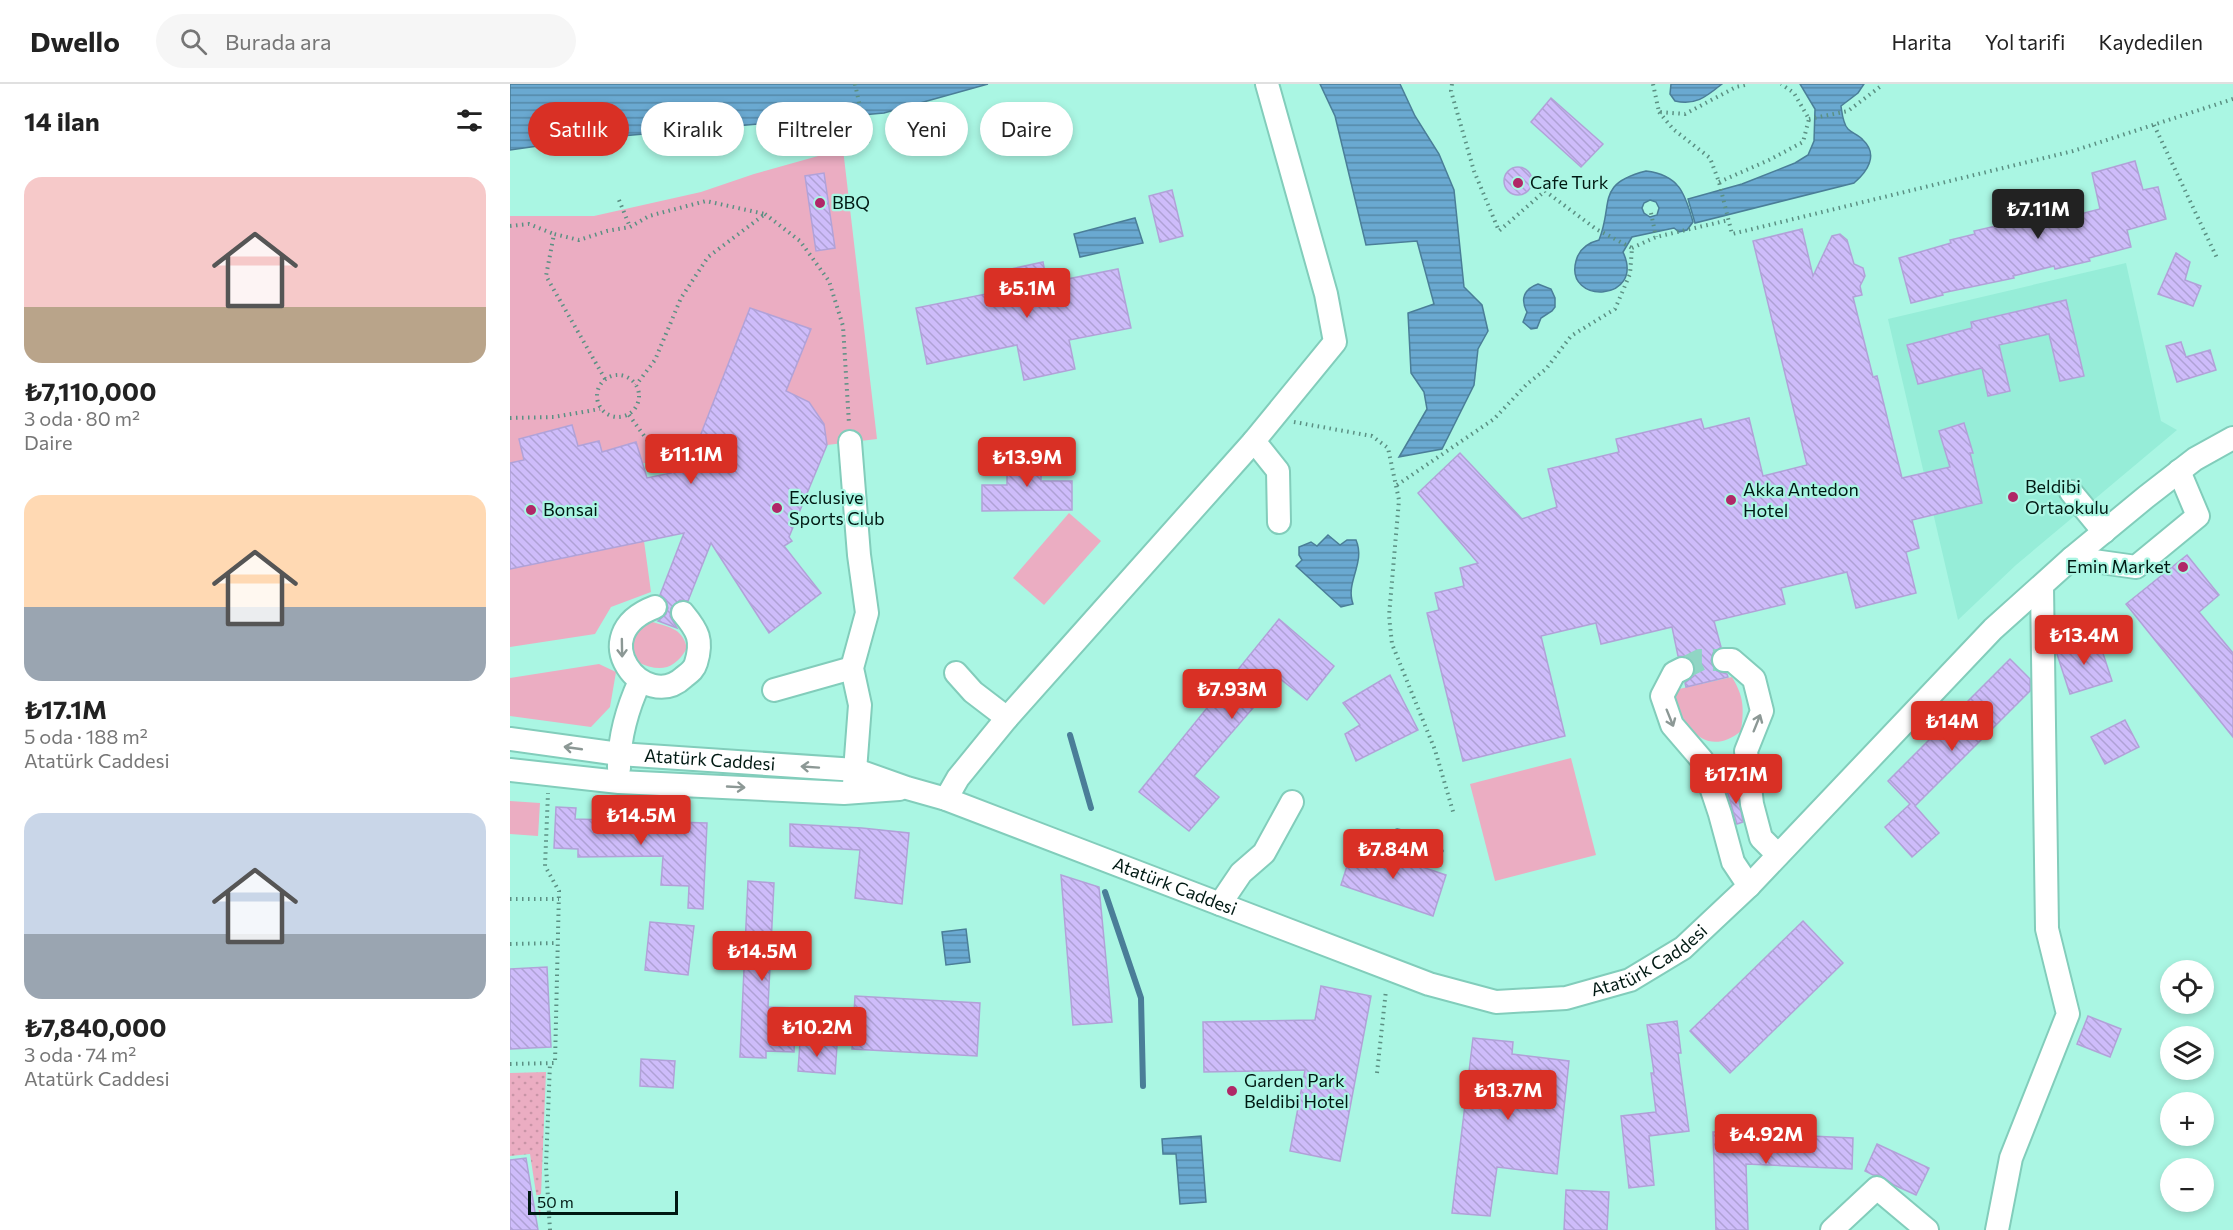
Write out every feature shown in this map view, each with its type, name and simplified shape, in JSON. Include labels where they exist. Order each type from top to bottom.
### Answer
[{"type":"street","points":[[946,799],[958,778],[1007,717],[1254,441],[1335,342],[1326,294],[1267,84]]},
{"type":"street","name":"Atatürk Caddesi","points":[[510,739],[619,754],[856,770],[946,799],[1429,984],[1496,1002],[1566,998],[1630,980],[1683,948],[1749,886],[1993,629],[2072,558],[2179,471],[2195,459],[2233,438]]},
{"type":"street","points":[[1254,441],[1278,471],[1279,522]]},
{"type":"street","points":[[850,442],[859,555],[867,613],[852,668],[860,705],[853,793]]},
{"type":"street","points":[[2072,558],[2136,567],[2199,516],[2179,471]]},
{"type":"street","points":[[2071,492],[2104,532]]},
{"type":"street","points":[[1997,1230],[2011,1158],[2068,1014],[2047,929],[2042,587]]},
{"type":"street","points":[[655,607],[639,613],[627,625],[621,641],[623,659],[629,672],[640,681],[660,687],[679,682],[694,668],[700,649],[696,629],[683,613]]},
{"type":"street","points":[[1724,660],[1732,660],[1754,679],[1762,711],[1746,751],[1752,804],[1761,838],[1778,855]]},
{"type":"street","points":[[774,690],[852,668]]},
{"type":"street","points":[[1682,669],[1674,673],[1662,696],[1672,725],[1702,760],[1733,862],[1749,886]]},
{"type":"street","points":[[957,673],[973,692],[1007,717]]},
{"type":"street","points":[[619,782],[619,754],[628,708],[640,681]]},
{"type":"street","name":"Atatürk Caddesi","points":[[510,770],[619,782],[853,793],[907,788]]},
{"type":"street","points":[[1220,903],[1241,873],[1264,853],[1292,802]]},
{"type":"street","points":[[1832,1230],[1877,1188],[1927,1230]]},
{"type":"path","points":[[855,84],[859,102]]},
{"type":"path","points":[[1452,84],[1474,171],[1499,231],[1545,191],[1596,229],[1632,248]]},
{"type":"path","points":[[1653,84],[1659,112],[1672,129],[1710,158],[1719,182],[1732,234],[2073,151],[2233,99]]},
{"type":"path","points":[[1659,112],[1685,114],[1736,87],[1749,84]]},
{"type":"path","points":[[1719,182],[1803,142],[1809,118],[1794,93],[1781,84]]},
{"type":"path","points":[[1809,118],[1848,111],[1881,84]]},
{"type":"path","points":[[2154,125],[2217,258]]},
{"type":"path","points":[[619,200],[630,227]]},
{"type":"path","points":[[510,226],[529,224],[554,234],[579,240],[606,231],[630,227],[649,216],[706,201],[765,214],[800,241],[829,281],[843,326],[850,442]]},
{"type":"path","points":[[1651,213],[1656,237]]},
{"type":"path","points":[[636,385],[656,360],[681,298],[708,257],[765,214]]},
{"type":"path","points":[[1632,248],[1656,237],[1729,220]]},
{"type":"path","points":[[554,234],[546,276],[605,379]]},
{"type":"path","points":[[1397,485],[1494,419],[1527,384],[1546,369],[1571,336],[1615,309],[1630,274],[1632,248]]},
{"type":"path","points":[[616,374],[628,377],[636,385],[640,396],[637,407],[629,415],[613,418],[600,409],[597,393],[605,379],[616,374]]},
{"type":"path","points":[[510,418],[554,417],[600,409]]},
{"type":"path","points":[[629,415],[671,473]]},
{"type":"path","points":[[1273,418],[1372,436],[1388,448],[1399,500],[1389,616],[1392,644],[1435,750],[1454,815]]},
{"type":"path","points":[[510,1064],[555,1063],[559,891],[545,866],[548,792]]},
{"type":"path","points":[[510,899],[559,899]]},
{"type":"path","points":[[510,944],[558,944]]},
{"type":"path","points":[[1377,1073],[1388,968]]},
{"type":"path","points":[[550,1063],[546,1166],[550,1230]]},
{"type":"shaded area","points":[[818,156],[844,156],[877,439],[827,445],[824,424],[809,402],[786,391],[811,329],[750,309],[692,457],[676,469],[669,464],[642,463],[636,442],[618,448],[606,465],[599,442],[578,446],[572,425],[519,439],[524,460],[510,463],[510,216],[594,216],[701,192]]},
{"type":"shaded area","name":"Beldibi Ortaokulu","points":[[2126,263],[2161,421],[2177,430],[2016,565],[1958,620],[1888,319]]},
{"type":"shaded area","points":[[1069,513],[1101,541],[1044,605],[1013,578]]},
{"type":"shaded area","points":[[644,541],[651,592],[611,607],[595,634],[510,647],[510,569]]},
{"type":"shaded area","points":[[649,621],[673,629],[685,641],[687,648],[682,656],[671,665],[659,668],[637,662],[631,648],[637,624]]},
{"type":"shaded area","points":[[599,664],[616,672],[610,707],[591,727],[510,716],[510,678]]},
{"type":"shaded area","points":[[1732,677],[1742,703],[1741,731],[1729,739],[1718,742],[1699,737],[1684,720],[1674,698],[1679,689]]},
{"type":"shaded area","points":[[1571,758],[1596,855],[1495,881],[1470,784]]},
{"type":"shaded area","points":[[510,801],[540,803],[538,836],[510,834]]},
{"type":"shaded area","points":[[546,1072],[540,1219],[530,1154],[510,1156],[510,1073]]},
{"type":"water","points":[[510,84],[988,84],[923,102],[885,102],[885,113],[873,114],[873,102],[756,102],[756,124],[744,125],[744,102],[641,102],[641,134],[629,135],[629,102],[528,102],[528,147],[510,150]]},
{"type":"water","points":[[1320,84],[1400,84],[1415,116],[1439,154],[1454,190],[1464,287],[1482,305],[1488,331],[1478,349],[1474,385],[1442,449],[1399,457],[1427,409],[1424,392],[1411,373],[1408,313],[1434,304],[1417,241],[1366,245],[1335,116]]},
{"type":"water","points":[[1671,84],[1722,84],[1701,99],[1682,102],[1675,101],[1670,94]]},
{"type":"water","points":[[1800,84],[1864,84],[1858,93],[1841,106],[1846,127],[1868,146],[1871,157],[1867,169],[1854,183],[1695,223],[1688,199],[1742,184],[1795,163],[1808,155],[1814,141],[1815,109]]},
{"type":"water","points":[[1646,171],[1657,173],[1673,181],[1687,202],[1693,222],[1687,230],[1679,232],[1674,228],[1632,237],[1623,252],[1627,269],[1624,281],[1604,292],[1592,291],[1582,285],[1576,275],[1577,257],[1584,247],[1599,240],[1609,196],[1619,182]],"holes":[[[1650,200],[1656,202],[1659,208],[1657,215],[1650,217],[1644,213],[1642,208],[1644,203]]]},
{"type":"water","points":[[1135,218],[1143,243],[1080,257],[1074,234]]},
{"type":"water","points":[[1538,284],[1551,289],[1555,298],[1555,307],[1541,318],[1537,328],[1531,329],[1523,322],[1527,312],[1524,299],[1529,289]]},
{"type":"water","points":[[1328,535],[1340,545],[1347,540],[1356,540],[1359,557],[1352,588],[1353,604],[1341,607],[1296,566],[1302,560],[1299,547],[1311,542],[1317,546]]},
{"type":"water","points":[[1397,829],[1437,837],[1443,851],[1437,863],[1386,845],[1388,832]]},
{"type":"water","points":[[966,929],[970,962],[946,965],[942,932]]},
{"type":"water","points":[[1201,1136],[1206,1202],[1180,1204],[1176,1154],[1163,1154],[1162,1139]]},
{"type":"building","points":[[1551,98],[1603,144],[1581,167],[1531,122]]},
{"type":"building","points":[[2135,161],[2143,190],[2158,187],[2166,219],[2127,230],[2131,247],[2089,258],[2090,261],[2055,269],[2054,266],[2013,276],[2014,278],[1942,293],[1943,295],[1911,303],[1899,258],[1951,243],[1950,240],[1975,234],[1974,231],[2028,221],[2029,224],[2053,218],[2053,221],[2100,209],[2092,173]]},
{"type":"building","name":"Cafe Turk","points":[[1518,167],[1528,171],[1532,181],[1528,191],[1518,195],[1508,191],[1504,181],[1508,171]]},
{"type":"building","points":[[824,173],[835,248],[816,251],[805,176]]},
{"type":"building","points":[[1172,190],[1183,236],[1160,242],[1149,196]]},
{"type":"building","name":"Akka Antedon Hotel","points":[[1802,229],[1813,276],[1832,236],[1840,234],[1847,240],[1854,264],[1863,268],[1865,276],[1860,286],[1862,295],[1853,297],[1873,377],[1877,376],[1902,478],[1950,467],[1939,431],[1964,423],[1973,453],[1970,453],[1982,503],[1912,520],[1919,548],[1906,552],[1916,593],[1856,608],[1847,572],[1781,588],[1785,604],[1714,621],[1721,647],[1713,653],[1711,661],[1717,671],[1727,674],[1728,677],[1686,687],[1685,683],[1694,676],[1694,664],[1689,657],[1678,656],[1672,627],[1601,644],[1596,623],[1541,636],[1565,736],[1463,761],[1427,613],[1439,610],[1435,593],[1464,586],[1460,568],[1478,563],[1418,493],[1460,453],[1522,519],[1557,507],[1548,469],[1619,452],[1616,439],[1701,419],[1704,429],[1749,418],[1763,476],[1807,465],[1753,241]]},
{"type":"building","points":[[2176,253],[2190,262],[2185,280],[2201,286],[2193,306],[2158,294]]},
{"type":"building","points":[[1043,262],[1047,283],[1118,269],[1131,328],[1069,340],[1075,369],[1024,380],[1017,345],[927,364],[916,308],[1001,291],[997,272]]},
{"type":"building","points":[[2066,300],[2084,376],[2060,381],[2049,334],[1999,345],[2010,391],[1988,396],[1982,368],[1918,384],[1907,345],[1972,328],[1971,322]]},
{"type":"building","points":[[750,308],[811,329],[786,391],[809,402],[824,424],[827,445],[789,537],[792,541],[784,546],[821,593],[769,633],[711,543],[688,601],[680,600],[671,608],[670,616],[677,628],[658,621],[666,614],[668,608],[666,600],[660,595],[684,533],[510,569],[510,463],[524,460],[519,439],[572,425],[578,446],[599,441],[602,452],[636,442],[647,478],[671,473],[692,457]]},
{"type":"building","points":[[2181,342],[2186,357],[2210,350],[2216,370],[2177,382],[2166,346]]},
{"type":"building","points":[[1007,453],[1041,454],[1041,481],[1072,481],[1072,510],[982,511],[982,485],[1007,485]]},
{"type":"building","points":[[2187,555],[2219,595],[2199,612],[2233,653],[2233,737],[2126,604]]},
{"type":"building","points":[[1279,619],[1334,666],[1307,700],[1279,678],[1194,776],[1219,797],[1189,831],[1139,792]]},
{"type":"building","points":[[2098,638],[2112,681],[2070,694],[2056,651]]},
{"type":"building","points":[[2010,659],[2030,679],[2030,691],[1915,806],[1939,833],[1912,857],[1885,827],[1910,804],[1888,781]]},
{"type":"building","points":[[1390,675],[1418,730],[1356,761],[1345,734],[1360,725],[1343,703]]},
{"type":"building","points":[[2125,720],[2139,747],[2105,764],[2091,737]]},
{"type":"building","points":[[1737,788],[1743,822],[1737,824],[1727,791]]},
{"type":"building","points":[[556,807],[576,808],[575,819],[707,823],[703,909],[688,908],[689,886],[661,885],[663,856],[578,857],[578,849],[554,848]]},
{"type":"building","points":[[790,824],[909,833],[902,904],[855,898],[860,850],[790,846]]},
{"type":"building","points":[[1354,844],[1446,875],[1433,916],[1341,885]]},
{"type":"building","points":[[1061,875],[1099,887],[1112,1022],[1073,1025]]},
{"type":"building","points":[[748,881],[774,883],[768,1007],[796,1008],[794,1052],[766,1051],[766,1058],[740,1057]]},
{"type":"building","points":[[1803,921],[1843,963],[1730,1073],[1690,1031]]},
{"type":"building","points":[[650,922],[694,926],[688,975],[645,970]]},
{"type":"building","points":[[547,967],[551,1047],[510,1049],[510,969]]},
{"type":"building","points":[[1321,986],[1371,996],[1340,1161],[1290,1151],[1305,1070],[1204,1072],[1203,1022],[1315,1020]]},
{"type":"building","points":[[855,996],[980,1003],[977,1056],[852,1049]]},
{"type":"building","points":[[2088,1016],[2121,1029],[2110,1057],[2077,1044]]},
{"type":"building","points":[[1677,1021],[1681,1053],[1678,1053],[1689,1131],[1649,1136],[1654,1185],[1629,1188],[1621,1116],[1656,1112],[1651,1073],[1654,1073],[1647,1025]]},
{"type":"building","points":[[1473,1038],[1513,1042],[1512,1054],[1569,1061],[1557,1174],[1497,1167],[1490,1216],[1452,1213]]},
{"type":"building","points":[[800,1042],[837,1046],[835,1074],[798,1071]]},
{"type":"building","points":[[641,1059],[675,1061],[673,1088],[640,1086]]},
{"type":"building","points":[[1745,1131],[1745,1133],[1853,1138],[1852,1169],[1746,1164],[1748,1230],[1716,1230],[1713,1132]]},
{"type":"building","points":[[1877,1144],[1929,1168],[1916,1195],[1894,1185],[1880,1175],[1873,1175],[1865,1171]]},
{"type":"building","points":[[526,1158],[538,1230],[510,1230],[510,1160]]},
{"type":"building","points":[[1566,1190],[1609,1192],[1607,1230],[1564,1230]]},
{"type":"waterway","points":[[1070,735],[1091,808]]},
{"type":"waterway","points":[[1105,892],[1141,998],[1143,1086]]},
{"type":"tunnel","points":[[1682,669],[1700,660],[1724,660]]},
{"type":"place","name":"Cafe Turk","points":[[1518,183]]},
{"type":"place","name":"BBQ","points":[[820,203]]},
{"type":"place","name":"Beldibi Ortaokulu","points":[[2013,497]]},
{"type":"place","name":"Akka Antedon Hotel","points":[[1731,500]]},
{"type":"place","name":"Exclusive Sports Club","points":[[777,508]]},
{"type":"place","name":"Bonsai","points":[[531,510]]},
{"type":"place","name":"Emin Market","points":[[2183,567]]},
{"type":"place","name":"Garden Park Beldibi Hotel","points":[[1232,1091]]}]
